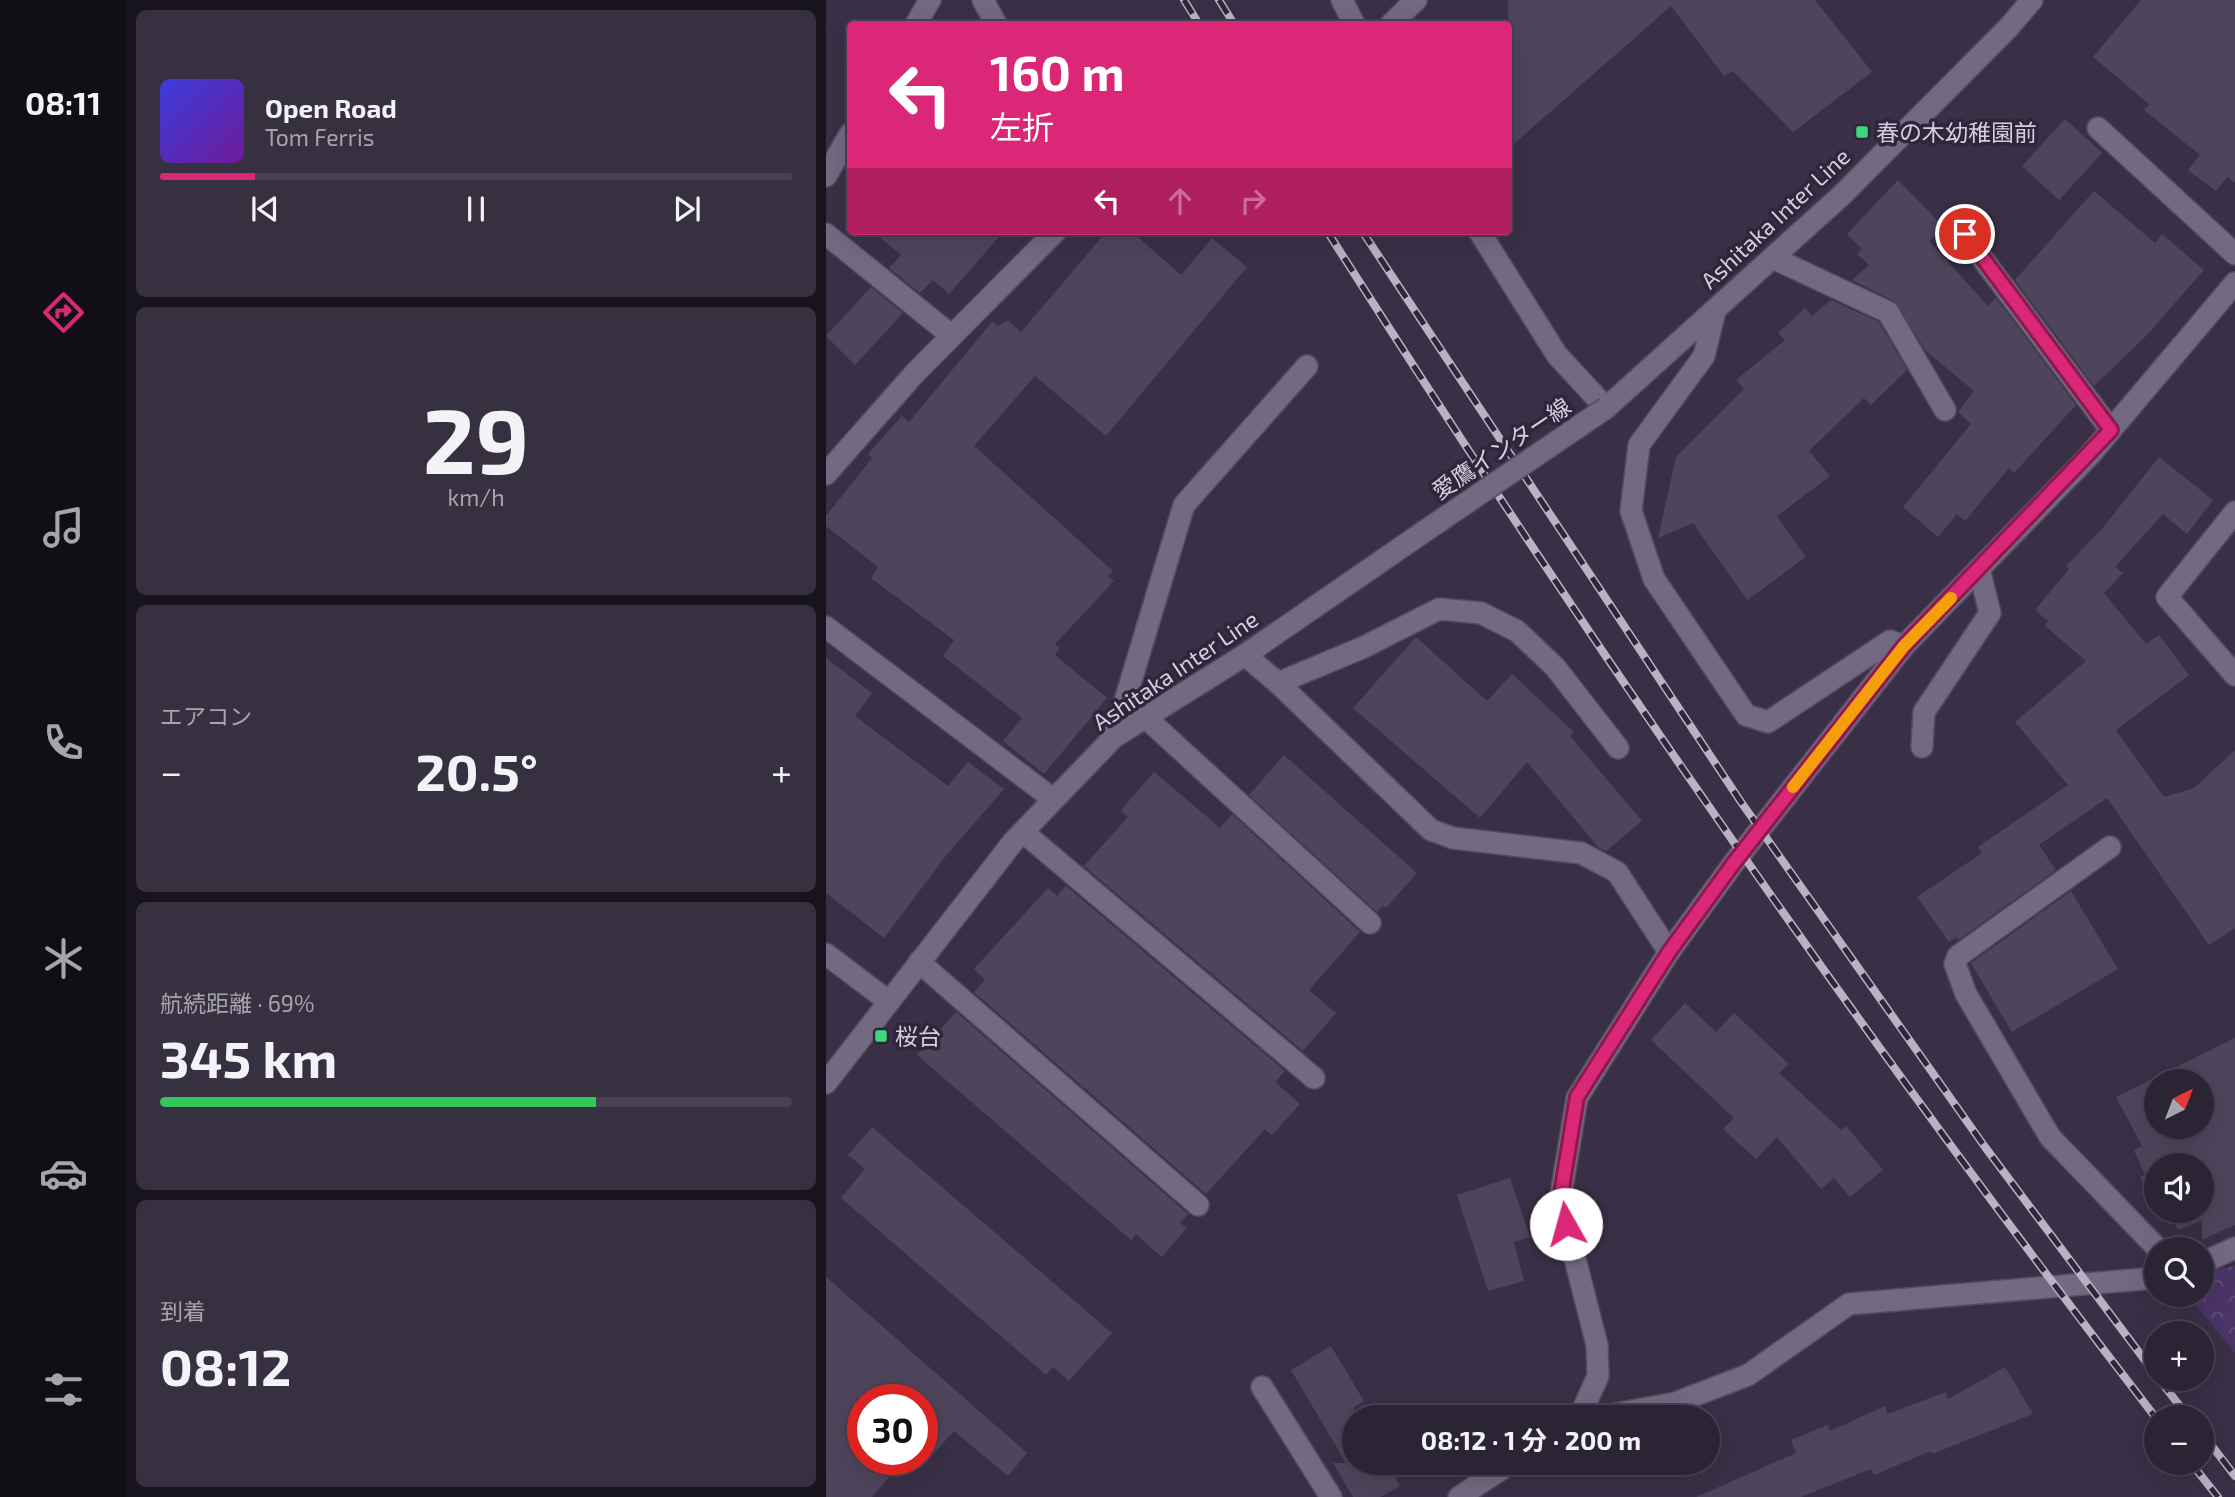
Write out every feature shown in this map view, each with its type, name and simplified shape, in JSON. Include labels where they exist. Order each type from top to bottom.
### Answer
[{"type":"street","points":[[918,21],[930,0]]},
{"type":"street","points":[[983,0],[994,21]]},
{"type":"street","points":[[1342,0],[1352,21]]},
{"type":"street","points":[[1394,21],[1416,0]]},
{"type":"street","name":"Ashitaka Inter Line","points":[[1606,408],[1862,175],[2032,0]]},
{"type":"street","points":[[2098,128],[2235,254]]},
{"type":"street","points":[[826,176],[847,139]]},
{"type":"street","points":[[826,233],[952,336]]},
{"type":"street","points":[[1965,234],[2111,430]]},
{"type":"street","points":[[826,474],[952,336],[1052,235]]},
{"type":"street","points":[[1482,235],[1558,355],[1606,408]]},
{"type":"street","points":[[1773,258],[1888,312],[1945,410]]},
{"type":"street","points":[[1585,1405],[1598,1376],[1597,1345],[1560,1200],[1577,1097],[1669,952],[1741,854],[1904,646],[2111,430],[2235,283]]},
{"type":"street","points":[[1714,311],[1704,356],[1639,445],[1631,511],[1654,579],[1746,715],[1769,722],[1890,641],[1904,646]]},
{"type":"street","points":[[1114,737],[1184,505],[1307,366]]},
{"type":"street","name":"愛鷹インター線","points":[[1425,531],[1606,408]]},
{"type":"street","points":[[2235,512],[2167,597],[2235,674]]},
{"type":"street","name":"Ashitaka Inter Line","points":[[826,1083],[1023,832],[1114,737],[1245,655],[1425,531]]},
{"type":"street","points":[[1922,747],[1924,712],[1990,613],[1979,569]]},
{"type":"street","points":[[1278,683],[1364,647],[1439,609],[1481,613],[1517,631],[1555,667],[1618,748]]},
{"type":"street","points":[[826,627],[1053,799]]},
{"type":"street","points":[[1245,655],[1278,683],[1431,830],[1453,838],[1581,853],[1617,872],[1669,952]]},
{"type":"street","points":[[1145,717],[1370,923]]},
{"type":"street","points":[[1023,832],[1314,1078]]},
{"type":"street","points":[[2110,847],[1958,956],[1955,964],[1966,994],[2050,1137],[2146,1237]]},
{"type":"street","points":[[826,954],[888,1001]]},
{"type":"street","points":[[919,962],[1198,1205]]},
{"type":"street","points":[[2214,1258],[2235,1248]]},
{"type":"street","points":[[1664,1405],[1748,1375],[1849,1304],[2144,1279]]},
{"type":"street","points":[[1262,1387],[1331,1497]]},
{"type":"street","points":[[1459,1497],[1493,1475]]},
{"type":"green space","points":[[2235,1266],[2235,1353],[2214,1327],[2214,1321],[2209,1321],[2198,1307],[2214,1307],[2214,1270]]},
{"type":"building","points":[[1508,0],[1815,0],[1872,72],[1793,132],[1733,71],[1724,76],[1671,6],[1512,145],[1512,21],[1508,21]]},
{"type":"building","points":[[2141,0],[2235,0],[2235,183],[2227,177],[2216,191],[2188,170],[2200,155],[2144,110],[2149,104],[2093,57]]},
{"type":"building","points":[[2065,119],[2102,153],[2059,200],[2022,166]]},
{"type":"building","points":[[1898,180],[1944,227],[1929,241],[1988,306],[1996,298],[2076,405],[2014,473],[2009,468],[1965,521],[1957,514],[1938,537],[1903,507],[1971,424],[1958,412],[1974,391],[1926,351],[1894,301],[1852,280],[1869,265],[1857,254],[1862,249],[1847,234]]},
{"type":"building","points":[[2094,191],[2155,243],[2162,234],[2204,270],[2145,337],[2094,386],[2015,280]]},
{"type":"building","points":[[877,235],[1001,235],[949,294],[933,280],[920,293],[889,268],[901,255]]},
{"type":"building","points":[[1104,235],[1136,235],[1181,275],[1212,238],[1247,267],[1106,436],[1035,376],[974,446],[1113,571],[1108,576],[1114,581],[1055,644],[1060,648],[1055,655],[1107,698],[1044,774],[1003,741],[1022,718],[943,656],[954,640],[871,578],[878,567],[826,526],[826,516],[872,458],[868,454],[902,416],[909,422],[992,322],[998,326],[1008,320],[1021,332]]},
{"type":"building","points":[[871,287],[903,313],[855,365],[826,336]]},
{"type":"building","points":[[1831,300],[1879,322],[1907,370],[1871,405],[1864,398],[1809,451],[1830,476],[1777,516],[1806,557],[1747,600],[1693,523],[1658,538],[1676,457],[1744,389],[1736,380],[1785,340],[1778,333],[1805,308],[1812,316]]},
{"type":"building","points":[[2159,457],[2213,500],[2187,534],[2163,514],[2115,567],[2123,573],[2104,593],[2146,644],[2159,635],[2189,675],[2116,730],[2164,797],[2194,788],[2235,750],[2235,928],[2209,945],[2107,798],[2039,845],[2056,870],[1958,940],[1956,937],[1949,942],[1917,897],[1982,853],[1978,847],[2068,785],[2015,722],[2086,661],[2045,626],[2048,621],[2035,610],[2069,569],[2066,566],[2101,530]]},
{"type":"building","points":[[1416,637],[1487,701],[1512,674],[1574,732],[1570,736],[1642,821],[1606,851],[1599,848],[1527,762],[1480,818],[1353,708]]},
{"type":"building","points":[[826,658],[872,693],[855,716],[948,786],[968,762],[1004,789],[945,857],[884,938],[826,893]]},
{"type":"building","points":[[1284,755],[1417,873],[1386,908],[1383,905],[1377,912],[1249,795]]},
{"type":"building","points":[[1154,772],[1220,828],[1232,814],[1360,932],[1309,990],[1336,1013],[1303,1051],[1084,866],[1128,817],[1121,810]]},
{"type":"building","points":[[1066,886],[1285,1071],[1275,1082],[1300,1104],[1272,1135],[1265,1129],[1206,1194],[974,992],[985,980],[974,969],[1048,888],[1057,896]]},
{"type":"building","points":[[2071,891],[2118,969],[2012,1032],[1971,963]]},
{"type":"building","points":[[1685,1003],[1716,1032],[1734,1013],[1789,1064],[1779,1073],[1841,1130],[1846,1126],[1883,1170],[1850,1197],[1834,1178],[1821,1189],[1777,1137],[1756,1159],[1723,1129],[1734,1118],[1651,1040]]},
{"type":"building","points":[[956,1012],[1188,1214],[1180,1223],[1187,1228],[1162,1257],[1136,1234],[1131,1240],[917,1055]]},
{"type":"building","points":[[2235,1038],[2235,1225],[2209,1237],[2202,1237],[2202,1223],[2214,1223],[2214,1153],[2144,1153],[2144,1173],[2134,1150],[2142,1146],[2116,1097],[2144,1083],[2144,1139],[2214,1139],[2214,1069],[2172,1069]]},
{"type":"building","points":[[872,1127],[1112,1333],[1069,1381],[1053,1367],[1046,1375],[841,1198],[865,1169],[848,1155]]},
{"type":"building","points":[[1510,1178],[1530,1237],[1514,1242],[1524,1281],[1488,1291],[1457,1195]]},
{"type":"building","points":[[2175,1223],[2195,1223],[2178,1230]]},
{"type":"building","points":[[826,1277],[1027,1453],[1008,1476],[954,1431],[938,1449],[938,1384],[847,1384],[847,1475],[891,1475],[872,1497],[826,1497]]},
{"type":"building","points":[[1331,1346],[1364,1401],[1357,1405],[1342,1405],[1342,1456],[1291,1370]]},
{"type":"building","points":[[2005,1367],[2033,1414],[1874,1475],[1871,1469],[1801,1497],[1696,1497],[1796,1453],[1791,1440],[1828,1425],[1830,1431],[1885,1406],[1888,1414],[1946,1392],[1948,1399]]},
{"type":"building","points":[[1333,1463],[1342,1463],[1342,1475],[1393,1475],[1400,1486],[1380,1497],[1353,1497]]},
{"type":"railway","points":[[1184,0],[1197,21]]},
{"type":"railway","points":[[1219,0],[1232,21]]},
{"type":"railway","points":[[1330,235],[1524,534],[1728,834],[1939,1129],[2146,1405]]},
{"type":"railway","points":[[1365,235],[1741,802],[1985,1147],[2144,1359]]},
{"type":"railway","points":[[2168,1391],[2179,1405]]},
{"type":"railway","points":[[2214,1449],[2235,1476]]},
{"type":"railway","points":[[2201,1475],[2218,1497]]},
{"type":"slow traffic","points":[[1793,787],[1904,646],[1951,598]]},
{"type":"place","name":"春の木幼稚園前","points":[[1862,132]]},
{"type":"place","name":"桜台","points":[[881,1036]]},
{"type":"route","points":[[1566,1224],[1560,1200],[1577,1097],[1669,952],[1733,864],[1904,646],[2089,456],[2111,430],[1965,234]]}]
